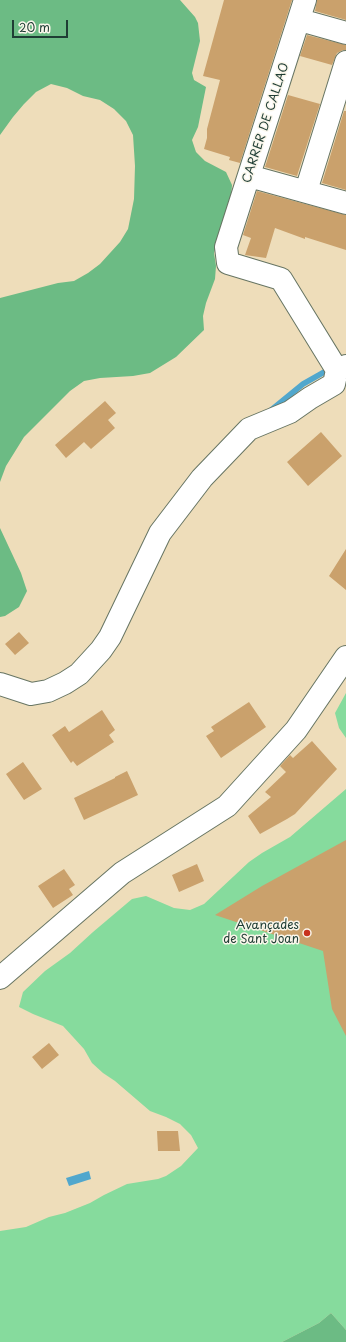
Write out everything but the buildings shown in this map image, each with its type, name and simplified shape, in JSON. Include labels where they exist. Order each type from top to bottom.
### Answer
[{"type":"street","points":[[303,10],[346,33]]},
{"type":"street","name":"CARRER DE CALLAO","points":[[303,10],[226,247],[228,263],[281,279],[341,368]]},
{"type":"street","points":[[306,191],[346,62]]},
{"type":"street","points":[[249,176],[346,203]]},
{"type":"street","points":[[0,684],[31,694],[48,691],[79,674],[101,650],[110,637],[160,533],[202,478],[249,429],[290,412],[334,384],[341,368]]},
{"type":"street","points":[[0,978],[122,873],[227,806],[296,730],[346,657]]},
{"type":"green space","points":[[0,0],[180,0],[195,17],[198,23],[200,41],[192,73],[194,80],[206,87],[198,127],[192,140],[196,152],[205,161],[226,172],[232,185],[231,198],[214,253],[216,266],[215,279],[203,316],[204,330],[176,357],[150,373],[84,381],[70,391],[24,437],[6,466],[0,482],[0,298],[58,283],[74,281],[100,264],[120,242],[128,229],[134,199],[135,166],[133,135],[126,121],[114,109],[100,100],[83,96],[67,88],[51,84],[36,92],[24,104],[0,135]]},
{"type":"green space","points":[[0,528],[21,573],[27,591],[19,607],[5,616],[0,617]]},
{"type":"green space","points":[[346,693],[346,738],[339,728],[335,713]]},
{"type":"green space","points":[[346,789],[346,1330],[331,1313],[319,1323],[282,1342],[0,1342],[0,1231],[26,1227],[49,1217],[65,1213],[90,1203],[127,1184],[158,1179],[166,1176],[181,1166],[198,1148],[191,1135],[180,1124],[150,1111],[115,1081],[103,1073],[92,1063],[84,1049],[63,1026],[19,1007],[23,992],[45,971],[70,953],[132,899],[146,896],[174,908],[190,910],[204,904],[249,862],[290,837]]},
{"type":"green space","points":[[331,1313],[346,1330],[346,1342],[282,1342],[319,1323]]},
{"type":"water","points":[[89,1171],[91,1179],[69,1186],[66,1178]]},
{"type":"waterway","points":[[270,411],[303,384],[326,371]]},
{"type":"place","name":"Avançades de Sant Joan","points":[[307,933]]}]
